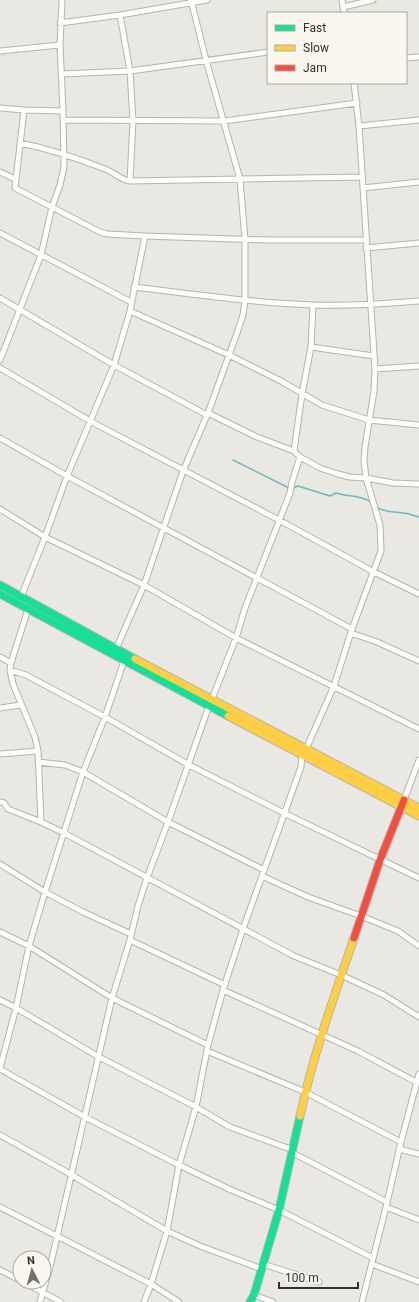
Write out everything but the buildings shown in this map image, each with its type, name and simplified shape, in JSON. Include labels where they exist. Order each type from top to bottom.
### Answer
[{"type":"main road","points":[[0,585],[304,752],[403,803],[419,808]]},
{"type":"main road","points":[[0,594],[124,661],[211,702]]},
{"type":"main road","points":[[403,803],[419,816]]},
{"type":"main road","points":[[250,1302],[254,1295],[263,1267],[279,1210],[305,1092],[322,1034],[380,860],[403,803]]},
{"type":"street","points":[[0,360],[41,255],[52,206],[60,185],[64,167],[64,120],[60,45],[62,0]]},
{"type":"street","points":[[60,23],[120,15],[191,1],[207,0]]},
{"type":"street","points":[[342,0],[344,12]]},
{"type":"street","points":[[343,7],[373,0]]},
{"type":"street","points":[[116,649],[144,585],[183,471],[207,414],[229,355],[243,315],[245,300],[245,238],[240,179],[237,163],[206,60],[191,1]]},
{"type":"street","points":[[120,15],[130,70],[133,121],[130,181]]},
{"type":"street","points":[[0,51],[60,45]]},
{"type":"street","points":[[61,74],[130,70],[267,52]]},
{"type":"street","points":[[407,58],[419,57]]},
{"type":"street","points":[[144,1302],[167,1231],[179,1165],[196,1107],[208,1045],[224,988],[243,929],[301,767],[304,752],[334,686],[381,551],[381,537],[377,512],[366,478],[364,454],[374,391],[375,369],[359,126],[354,84]]},
{"type":"street","points":[[64,120],[224,121],[357,103]]},
{"type":"street","points":[[0,108],[63,111]]},
{"type":"street","points":[[24,110],[15,188],[18,191],[52,206],[100,232],[107,234],[145,236],[296,240],[366,240]]},
{"type":"street","points":[[359,126],[419,120]]},
{"type":"street","points":[[20,143],[64,153],[108,170],[124,181],[362,177]]},
{"type":"street","points":[[0,172],[15,179]]},
{"type":"street","points":[[363,188],[419,182]]},
{"type":"street","points":[[0,233],[131,302]]},
{"type":"street","points":[[21,597],[67,476],[114,365],[130,311],[145,236]]},
{"type":"street","points":[[366,248],[419,244]]},
{"type":"street","points":[[134,287],[245,300],[313,305],[370,305],[419,302]]},
{"type":"street","points":[[0,298],[114,365],[207,414],[294,451],[300,457],[320,468],[350,477],[366,478],[393,483],[419,484]]},
{"type":"street","points":[[294,451],[302,394],[311,347],[313,305]]},
{"type":"street","points":[[130,311],[229,355],[281,381],[322,405],[369,420],[419,425]]},
{"type":"street","points":[[311,347],[374,356]]},
{"type":"street","points":[[375,369],[419,366]]},
{"type":"street","points":[[0,368],[90,421],[279,520],[374,572],[419,594]]},
{"type":"street","points":[[0,438],[352,631],[419,661]]},
{"type":"street","points":[[40,1302],[58,1236],[112,998],[131,937],[138,906],[211,702],[236,638],[245,608],[290,493],[300,457]]},
{"type":"street","points":[[0,509],[45,537],[144,585],[236,638],[419,729]]},
{"type":"street","points":[[28,609],[10,670],[13,684],[35,736],[38,751],[41,822]]},
{"type":"street","points":[[0,657],[11,663]]},
{"type":"street","points":[[124,661],[105,717],[83,772],[45,892],[30,946],[0,1069],[85,1117],[179,1165],[228,1189],[279,1210],[373,1261],[419,1282]]},
{"type":"street","points":[[10,670],[26,675],[105,717],[189,765],[284,814],[419,878]]},
{"type":"street","points":[[0,708],[21,705]]},
{"type":"street","points":[[0,754],[38,751]]},
{"type":"street","points":[[403,803],[419,760]]},
{"type":"street","points":[[38,762],[65,765],[83,772],[168,822],[264,870]]},
{"type":"street","points":[[0,802],[4,803],[8,809],[64,833],[294,956],[341,975],[384,996],[419,1017]]},
{"type":"street","points":[[0,864],[45,892],[224,988],[358,1051],[418,1083]]},
{"type":"street","points":[[262,876],[308,897],[398,931],[419,946]]},
{"type":"street","points":[[0,932],[30,946],[112,998],[208,1045]]},
{"type":"street","points":[[0,1000],[99,1057],[196,1107],[230,1127],[293,1151],[387,1205],[419,1220]]},
{"type":"street","points":[[207,1051],[305,1092],[401,1142]]},
{"type":"street","points":[[362,1302],[387,1205],[399,1149],[418,1083],[419,1074]]},
{"type":"street","points":[[0,1135],[72,1175],[167,1231],[200,1246],[263,1267],[319,1282]]},
{"type":"street","points":[[399,1149],[419,1154]]},
{"type":"street","points":[[0,1207],[151,1284],[179,1302]]},
{"type":"street","points":[[0,1270],[12,1276]]},
{"type":"street","points":[[38,1290],[61,1302]]},
{"type":"street","points":[[254,1295],[274,1302]]},
{"type":"waterway","points":[[233,460],[289,488]]},
{"type":"waterway","points":[[293,488],[298,486],[330,496],[336,493],[363,498],[371,502]]},
{"type":"waterway","points":[[377,507],[386,511],[407,513],[419,517]]},
{"type":"traffic: fast","points":[[0,585],[135,659]]},
{"type":"traffic: fast","points":[[0,594],[228,716]]},
{"type":"traffic: fast","points":[[250,1302],[254,1295],[279,1210],[300,1116]]},
{"type":"traffic: slow","points":[[135,659],[419,808]]},
{"type":"traffic: slow","points":[[228,716],[419,816]]},
{"type":"traffic: slow","points":[[300,1116],[318,1048],[354,938]]},
{"type":"traffic: jam","points":[[354,938],[380,860],[404,800]]}]
